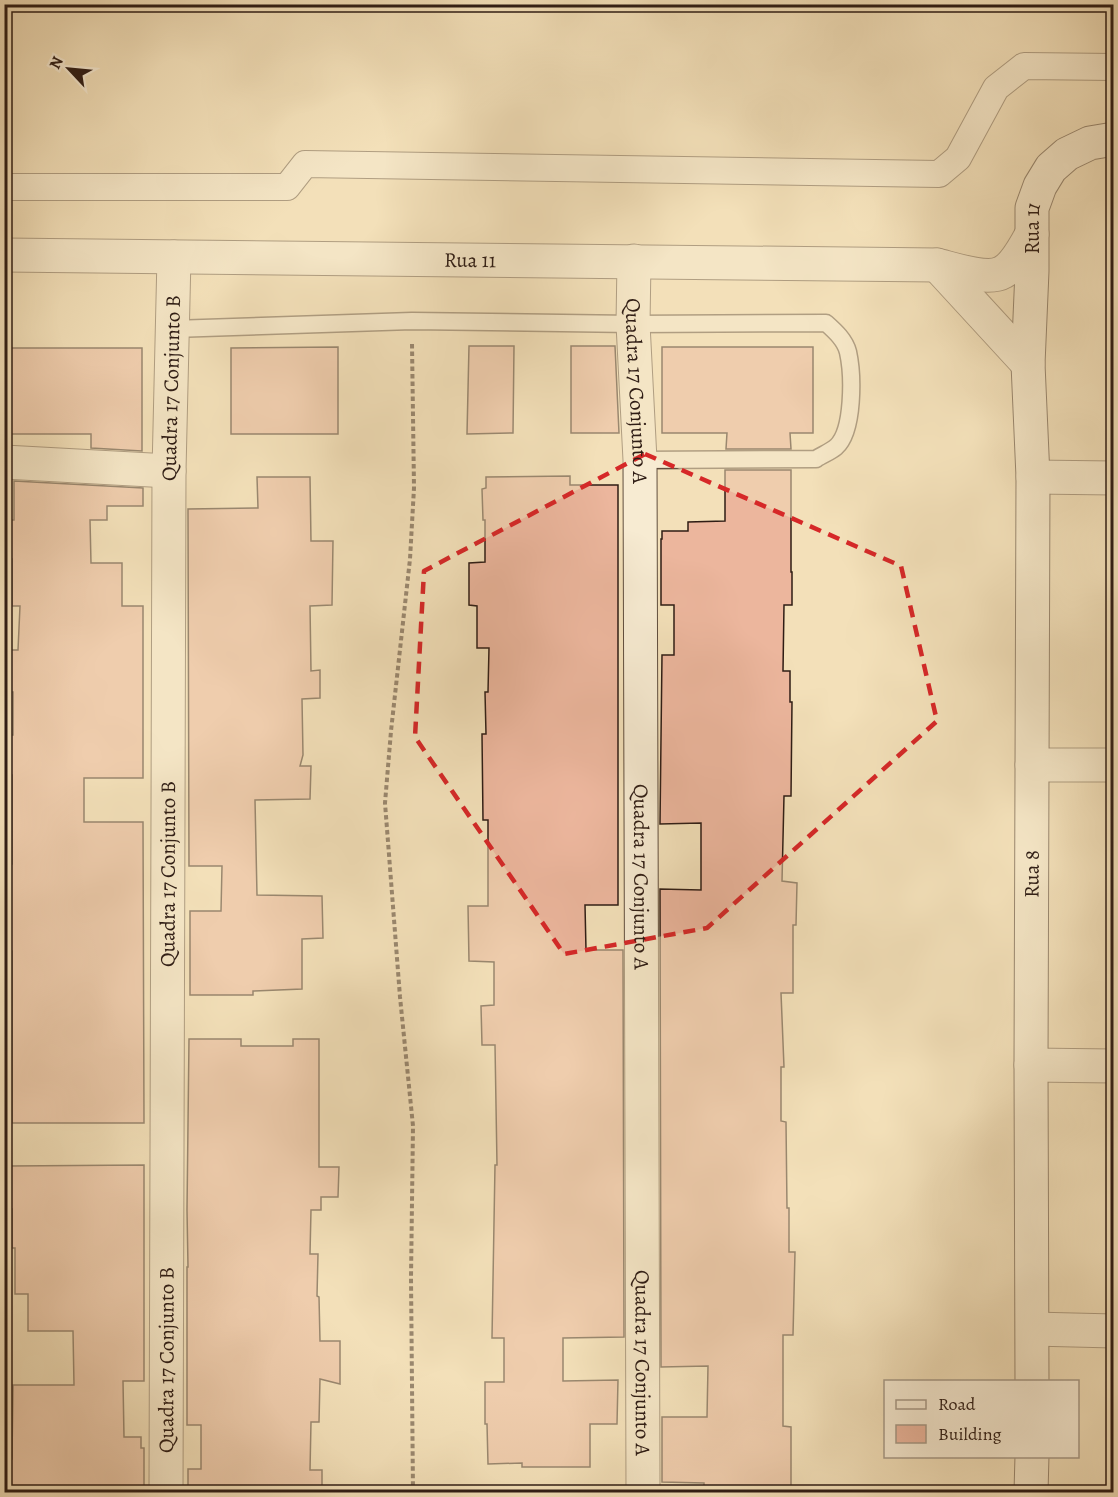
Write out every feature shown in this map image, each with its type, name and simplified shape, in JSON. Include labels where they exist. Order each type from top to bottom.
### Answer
[{"type":"street","points":[[4,187],[287,187],[305,164],[939,174],[958,158],[996,88],[1024,66],[1113,67]]},
{"type":"street","name":"Rua 11","points":[[1028,364],[1032,208],[1040,186],[1051,168],[1067,154],[1090,142],[1113,139]]},
{"type":"street","name":"Rua 11","points":[[4,255],[937,265],[987,275],[1002,273],[1018,258],[1032,234]]},
{"type":"street","name":"Quadra 17 Conjunto B","points":[[166,1492],[169,471],[174,257]]},
{"type":"street","name":"Quadra 17 Conjunto A","points":[[634,261],[633,324],[640,460],[644,1492]]},
{"type":"street","points":[[937,265],[1028,364]]},
{"type":"street","name":"Rua 8","points":[[1028,364],[1033,477],[1032,1380]]},
{"type":"street","points":[[4,462],[169,471]]},
{"type":"street","points":[[1033,477],[1113,478]]},
{"type":"street","points":[[1032,765],[1113,765]]},
{"type":"street","points":[[1031,1065],[1113,1066]]},
{"type":"street","points":[[1033,1329],[1113,1331]]},
{"type":"street","points":[[1031,1492],[1032,1458]]},
{"type":"lane","points":[[172,329],[412,321],[633,324],[826,323],[838,334],[848,351],[851,392],[847,429],[836,447],[816,459],[640,460]]},
{"type":"path","points":[[412,321],[414,488],[410,559],[385,803],[395,941],[413,1126],[411,1278],[413,1492]]},
{"type":"highlighted area","points":[[645,454],[901,566],[937,721],[707,928],[564,954],[415,737],[424,571]]},
{"type":"building","points":[[469,346],[514,346],[513,433],[467,434]]},
{"type":"building","points":[[571,346],[615,346],[619,433],[571,433]]},
{"type":"building","points":[[338,347],[338,434],[231,434],[231,348]]},
{"type":"building","points":[[662,347],[813,347],[813,433],[790,433],[791,449],[726,449],[727,433],[662,433]]},
{"type":"building","points":[[4,348],[142,348],[142,451],[91,448],[91,434],[4,434]]},
{"type":"building","points":[[725,470],[791,470],[792,605],[784,605],[783,671],[790,671],[790,702],[792,702],[791,796],[784,796],[782,881],[797,883],[796,925],[793,925],[793,993],[781,993],[784,1067],[781,1067],[781,1121],[786,1122],[789,1252],[795,1252],[793,1335],[783,1335],[783,1426],[791,1427],[791,1492],[704,1492],[704,1483],[662,1482],[662,1417],[707,1417],[708,1366],[661,1367],[660,889],[701,890],[701,823],[660,824],[662,655],[674,655],[674,605],[661,605],[661,539],[662,531],[688,531],[688,522],[725,521]]},
{"type":"building","points":[[570,476],[570,485],[618,485],[618,905],[585,905],[586,950],[623,950],[624,1337],[563,1338],[563,1381],[618,1380],[617,1424],[590,1424],[590,1467],[522,1467],[522,1463],[488,1464],[487,1424],[485,1424],[485,1382],[504,1382],[504,1338],[492,1338],[495,1165],[497,1165],[495,1045],[482,1045],[481,1006],[494,1005],[494,962],[469,961],[468,906],[488,906],[488,820],[483,820],[482,734],[486,734],[485,692],[488,692],[489,648],[477,648],[477,606],[469,605],[469,563],[485,562],[482,489],[486,488],[486,477]]},
{"type":"building","points":[[257,477],[310,477],[311,541],[333,541],[332,605],[310,606],[311,671],[320,670],[320,698],[302,699],[303,755],[300,766],[311,766],[310,799],[255,800],[257,895],[322,896],[323,938],[302,939],[302,989],[253,991],[253,995],[190,995],[190,911],[221,911],[222,866],[189,866],[188,509],[258,508]]},
{"type":"building","points":[[14,481],[143,488],[143,506],[107,506],[107,520],[90,520],[91,563],[122,563],[122,606],[143,606],[143,778],[84,778],[84,822],[143,822],[144,1123],[12,1123],[12,951],[4,951],[4,864],[12,864],[13,692],[4,692],[4,650],[18,650],[20,606],[12,606],[11,520],[14,520]]},
{"type":"building","points":[[189,1039],[241,1039],[241,1046],[293,1046],[293,1039],[319,1039],[319,1167],[339,1167],[338,1197],[321,1197],[321,1210],[311,1210],[310,1254],[318,1254],[317,1296],[319,1297],[320,1341],[340,1341],[340,1384],[320,1379],[319,1422],[311,1422],[310,1470],[322,1470],[322,1492],[188,1492],[188,1469],[201,1469],[201,1425],[187,1425]]},
{"type":"building","points":[[144,1165],[144,1381],[123,1381],[124,1437],[141,1437],[141,1448],[144,1448],[144,1492],[91,1492],[91,1486],[4,1486],[4,1459],[12,1459],[13,1385],[74,1385],[73,1331],[28,1331],[28,1294],[15,1294],[15,1248],[12,1248],[12,1209],[9,1209],[9,1166]]}]
